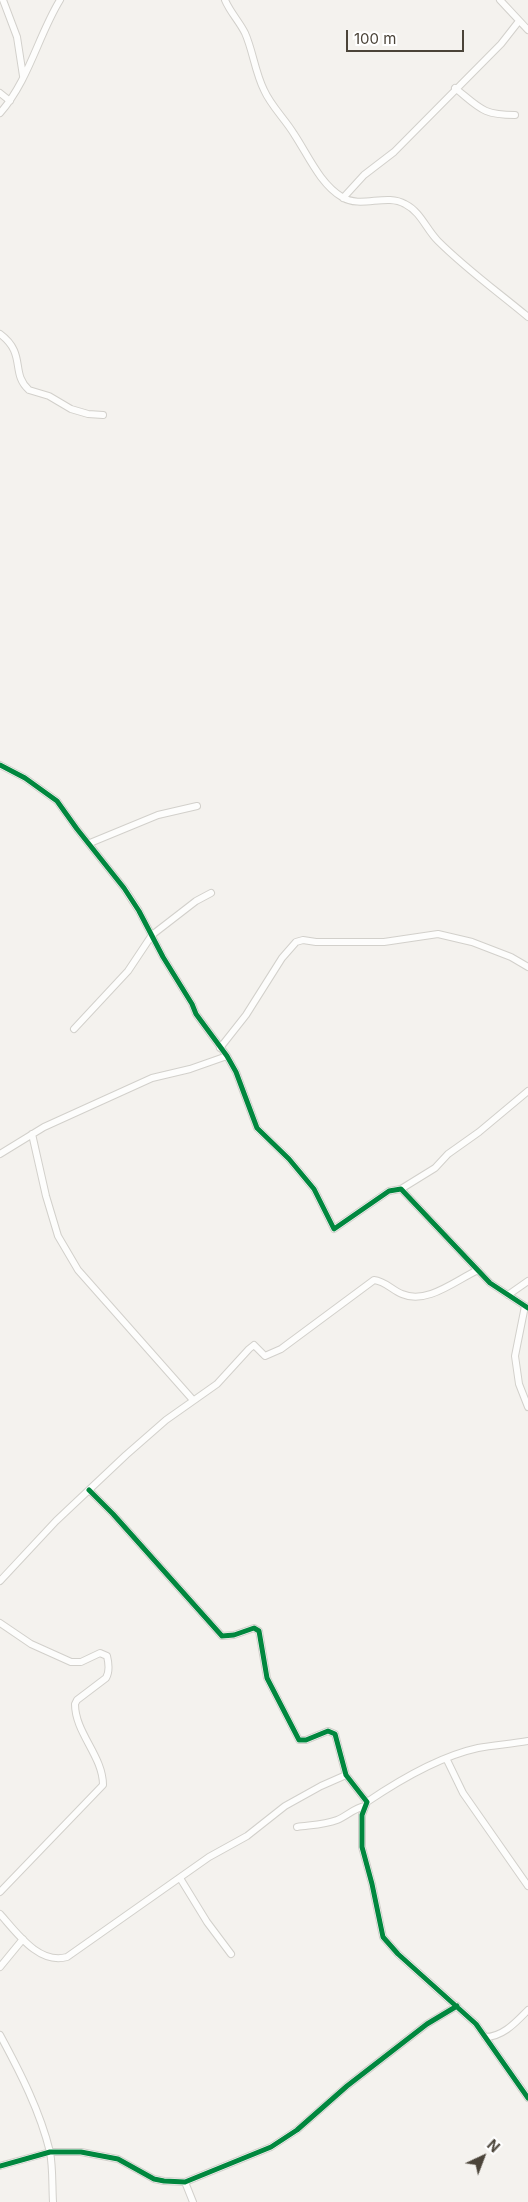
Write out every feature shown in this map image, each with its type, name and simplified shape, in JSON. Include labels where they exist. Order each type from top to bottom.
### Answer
[{"type":"street","points":[[3,0],[17,37],[22,57],[24,78]]},
{"type":"street","points":[[0,112],[10,102],[24,78],[45,26],[60,0]]},
{"type":"street","points":[[225,0],[230,12],[244,30],[254,56],[258,75],[267,96],[294,134],[318,174],[343,198],[363,201],[385,200],[406,204],[417,214],[436,239],[455,257],[528,317]]},
{"type":"street","points":[[500,0],[528,30]]},
{"type":"street","points":[[343,198],[360,180],[394,152],[501,44],[519,21]]},
{"type":"street","points":[[456,88],[485,112],[493,115],[515,115]]},
{"type":"street","points":[[0,92],[10,102]]},
{"type":"street","points":[[0,334],[12,344],[17,354],[19,374],[29,390],[49,396],[71,409],[88,414],[103,415]]},
{"type":"street","points":[[0,765],[25,778],[58,801],[77,829],[124,888],[196,1014],[227,1056],[236,1072],[257,1128],[289,1159],[314,1189],[334,1229],[389,1191],[401,1189],[435,1168],[448,1154],[479,1132],[528,1091]]},
{"type":"street","points":[[90,843],[158,815],[198,806]]},
{"type":"street","points":[[74,1029],[128,971],[152,935],[196,901],[212,893]]},
{"type":"street","points":[[220,1048],[246,1014],[282,958],[292,946],[303,940],[316,942],[384,942],[438,934],[472,942],[512,957],[528,967]]},
{"type":"street","points":[[0,1154],[32,1134],[152,1078],[190,1069],[227,1056]]},
{"type":"street","points":[[32,1134],[46,1196],[64,1248],[78,1270],[193,1400]]},
{"type":"street","points":[[401,1189],[490,1283],[526,1307],[515,1356],[519,1384],[528,1407]]},
{"type":"street","points":[[0,1581],[88,1490],[166,1420],[216,1384],[248,1349],[254,1345],[265,1356],[281,1349],[374,1280],[380,1281],[402,1294],[421,1298],[478,1270]]},
{"type":"street","points":[[508,1295],[528,1281]]},
{"type":"street","points":[[88,1490],[113,1514],[222,1636],[234,1635],[254,1628],[258,1631],[266,1678],[297,1736],[300,1740],[306,1740],[328,1731],[335,1734],[346,1776],[366,1804]]},
{"type":"street","points":[[0,1623],[31,1644],[71,1662],[81,1662],[100,1653],[107,1656],[109,1662],[109,1673],[106,1678],[75,1704],[82,1728],[103,1776],[103,1785],[0,1892]]},
{"type":"street","points":[[297,1827],[327,1824],[338,1820],[396,1784],[447,1760],[479,1748],[528,1741]]},
{"type":"street","points":[[447,1760],[463,1793],[528,1886]]},
{"type":"street","points":[[0,1914],[23,1938],[46,1957],[57,1960],[67,1957],[224,1848],[247,1836],[285,1806],[321,1786],[346,1776]]},
{"type":"street","points":[[366,1804],[362,1815],[362,1847],[383,1937],[398,1954],[476,2024],[495,2054],[528,2098]]},
{"type":"street","points":[[180,1878],[231,1954]]},
{"type":"street","points":[[0,1967],[23,1938]]},
{"type":"street","points":[[0,2166],[50,2152],[81,2152],[106,2156],[131,2165],[154,2179],[164,2182],[185,2182],[271,2147],[297,2130],[348,2086],[427,2024],[457,2006]]},
{"type":"street","points":[[485,2037],[499,2034],[515,2024],[528,2010]]},
{"type":"street","points":[[0,2035],[20,2074],[41,2124],[50,2152],[53,2202]]},
{"type":"street","points":[[185,2182],[193,2202]]},
{"type":"cycle path","points":[[0,765],[25,778],[57,801],[124,888],[139,911],[196,1014],[227,1056],[236,1072],[257,1128],[289,1159],[314,1189],[334,1229],[389,1191],[401,1189],[490,1283],[528,1308]]},
{"type":"cycle path","points":[[89,1490],[113,1514],[222,1636],[234,1635],[254,1628],[259,1631],[267,1678],[299,1740],[306,1740],[328,1731],[335,1734],[346,1775],[367,1802],[362,1815],[362,1847],[383,1937],[398,1954],[476,2024],[528,2098]]},
{"type":"cycle path","points":[[0,2166],[50,2152],[81,2152],[118,2159],[154,2179],[185,2182],[271,2147],[297,2130],[347,2086],[427,2024],[457,2006]]}]
